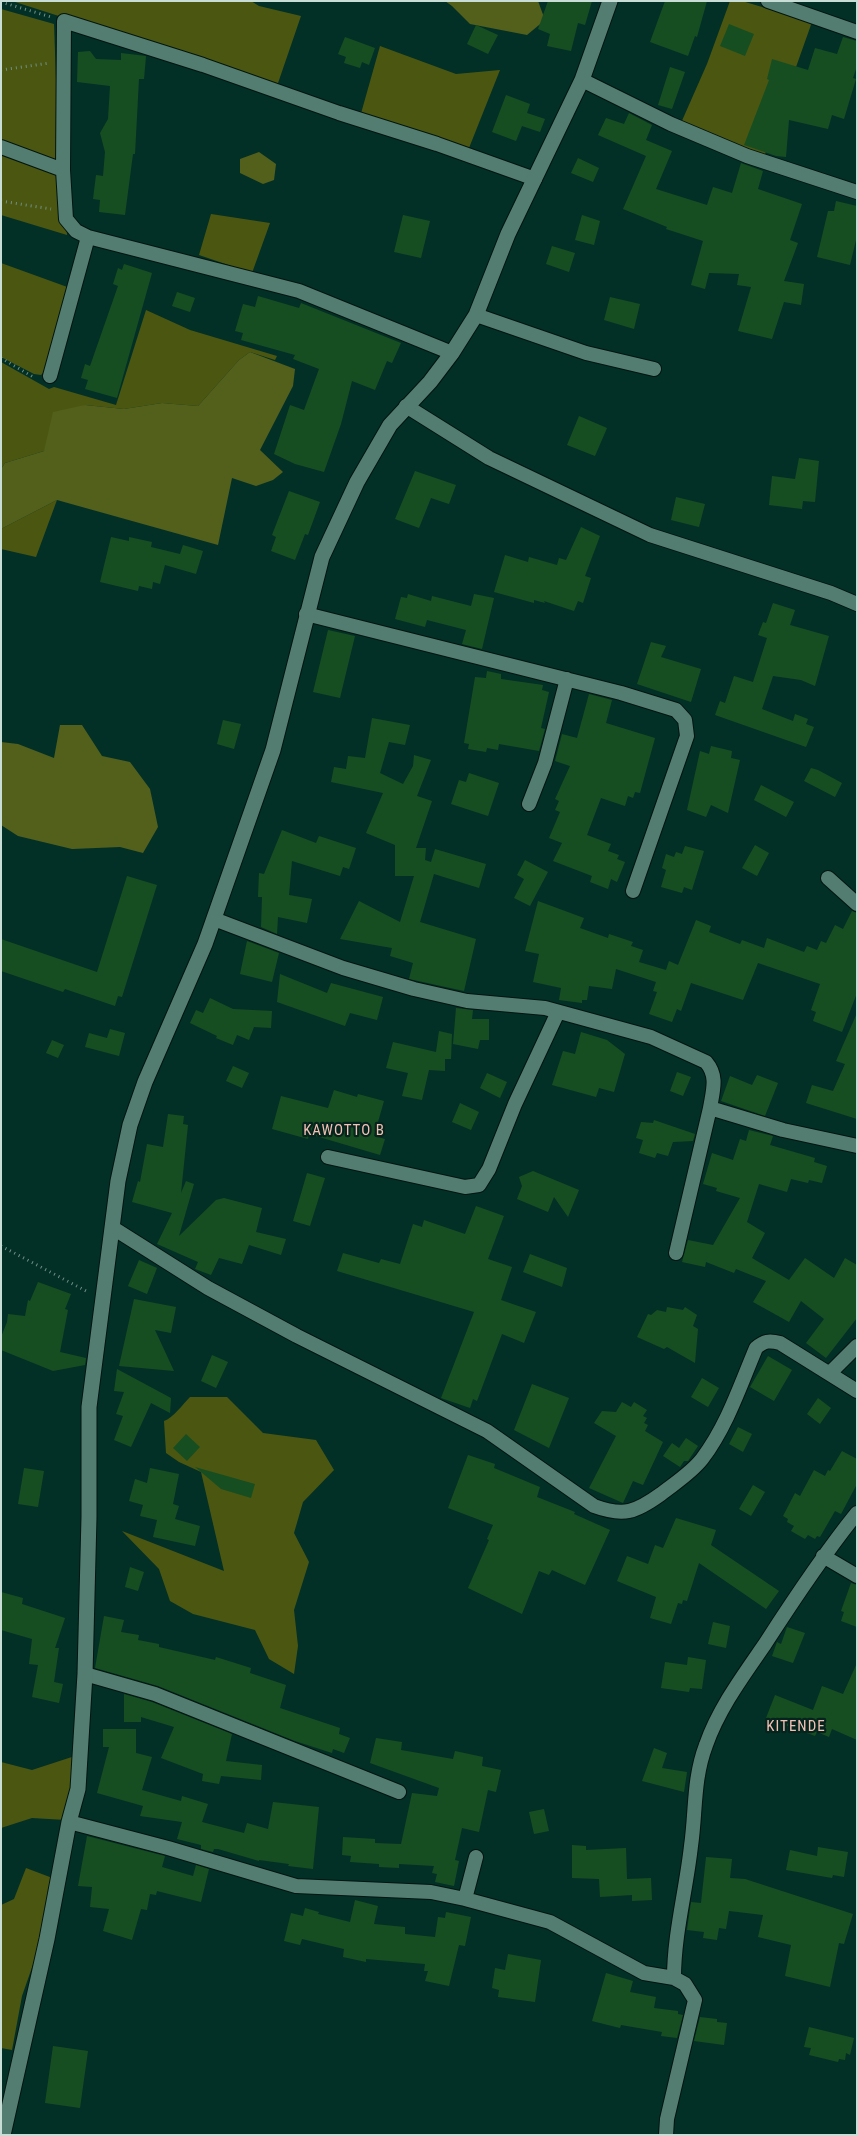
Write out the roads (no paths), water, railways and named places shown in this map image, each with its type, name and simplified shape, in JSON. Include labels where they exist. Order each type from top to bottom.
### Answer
[{"type":"street","points":[[3,2135],[46,1939],[69,1822],[78,1789],[85,1674],[90,1517],[90,1407],[118,1181],[130,1125],[145,1082],[181,1002],[214,919],[273,750],[287,701],[306,614],[322,557],[357,482],[390,425],[430,382],[452,353],[476,315],[508,234],[582,80],[610,1]]},
{"type":"street","points":[[768,1],[857,32]]},
{"type":"street","points":[[452,353],[299,291],[88,237],[76,231],[66,219],[63,170],[64,21],[203,65],[339,113],[438,144],[535,179]]},
{"type":"street","points":[[582,80],[671,124],[747,156],[857,192]]},
{"type":"street","points":[[1,147],[63,170]]},
{"type":"street","points":[[50,376],[88,237]]},
{"type":"street","points":[[476,315],[586,353],[654,369]]},
{"type":"street","points":[[406,406],[488,458],[650,535],[831,593],[857,604]]},
{"type":"street","points":[[306,614],[621,693],[676,710],[688,729],[687,736],[633,891]]},
{"type":"street","points":[[529,804],[545,763],[566,679]]},
{"type":"street","points":[[828,878],[857,904]]},
{"type":"street","points":[[214,919],[343,968],[414,989],[467,1001],[545,1008],[651,1037],[706,1062],[712,1069],[715,1078],[710,1108],[676,1253]]},
{"type":"street","points":[[328,1157],[465,1187],[479,1185],[489,1169],[515,1104],[558,1012]]},
{"type":"street","points":[[710,1108],[783,1130],[857,1146]]},
{"type":"street","points":[[113,1228],[208,1288],[281,1328],[487,1431],[594,1506],[608,1511],[631,1512],[646,1504],[680,1480],[701,1459],[724,1424],[756,1348],[762,1342],[770,1340],[780,1342],[857,1391]]},
{"type":"street","points":[[830,1373],[857,1346]]},
{"type":"street","points":[[674,1978],[674,1954],[692,1845],[697,1777],[705,1747],[714,1724],[735,1688],[823,1556],[857,1513]]},
{"type":"street","points":[[823,1556],[857,1576]]},
{"type":"street","points":[[85,1674],[155,1694],[399,1792]]},
{"type":"street","points":[[69,1822],[168,1848],[296,1886],[430,1892],[465,1899],[550,1922],[644,1973],[674,1978],[685,1984],[695,2000],[666,2119],[666,2135]]},
{"type":"street","points":[[465,1899],[476,1857]]},
{"type":"district","name":"KAWOTTO B","points":[[344,1131]]},
{"type":"district","name":"KITENDE","points":[[796,1727]]}]
